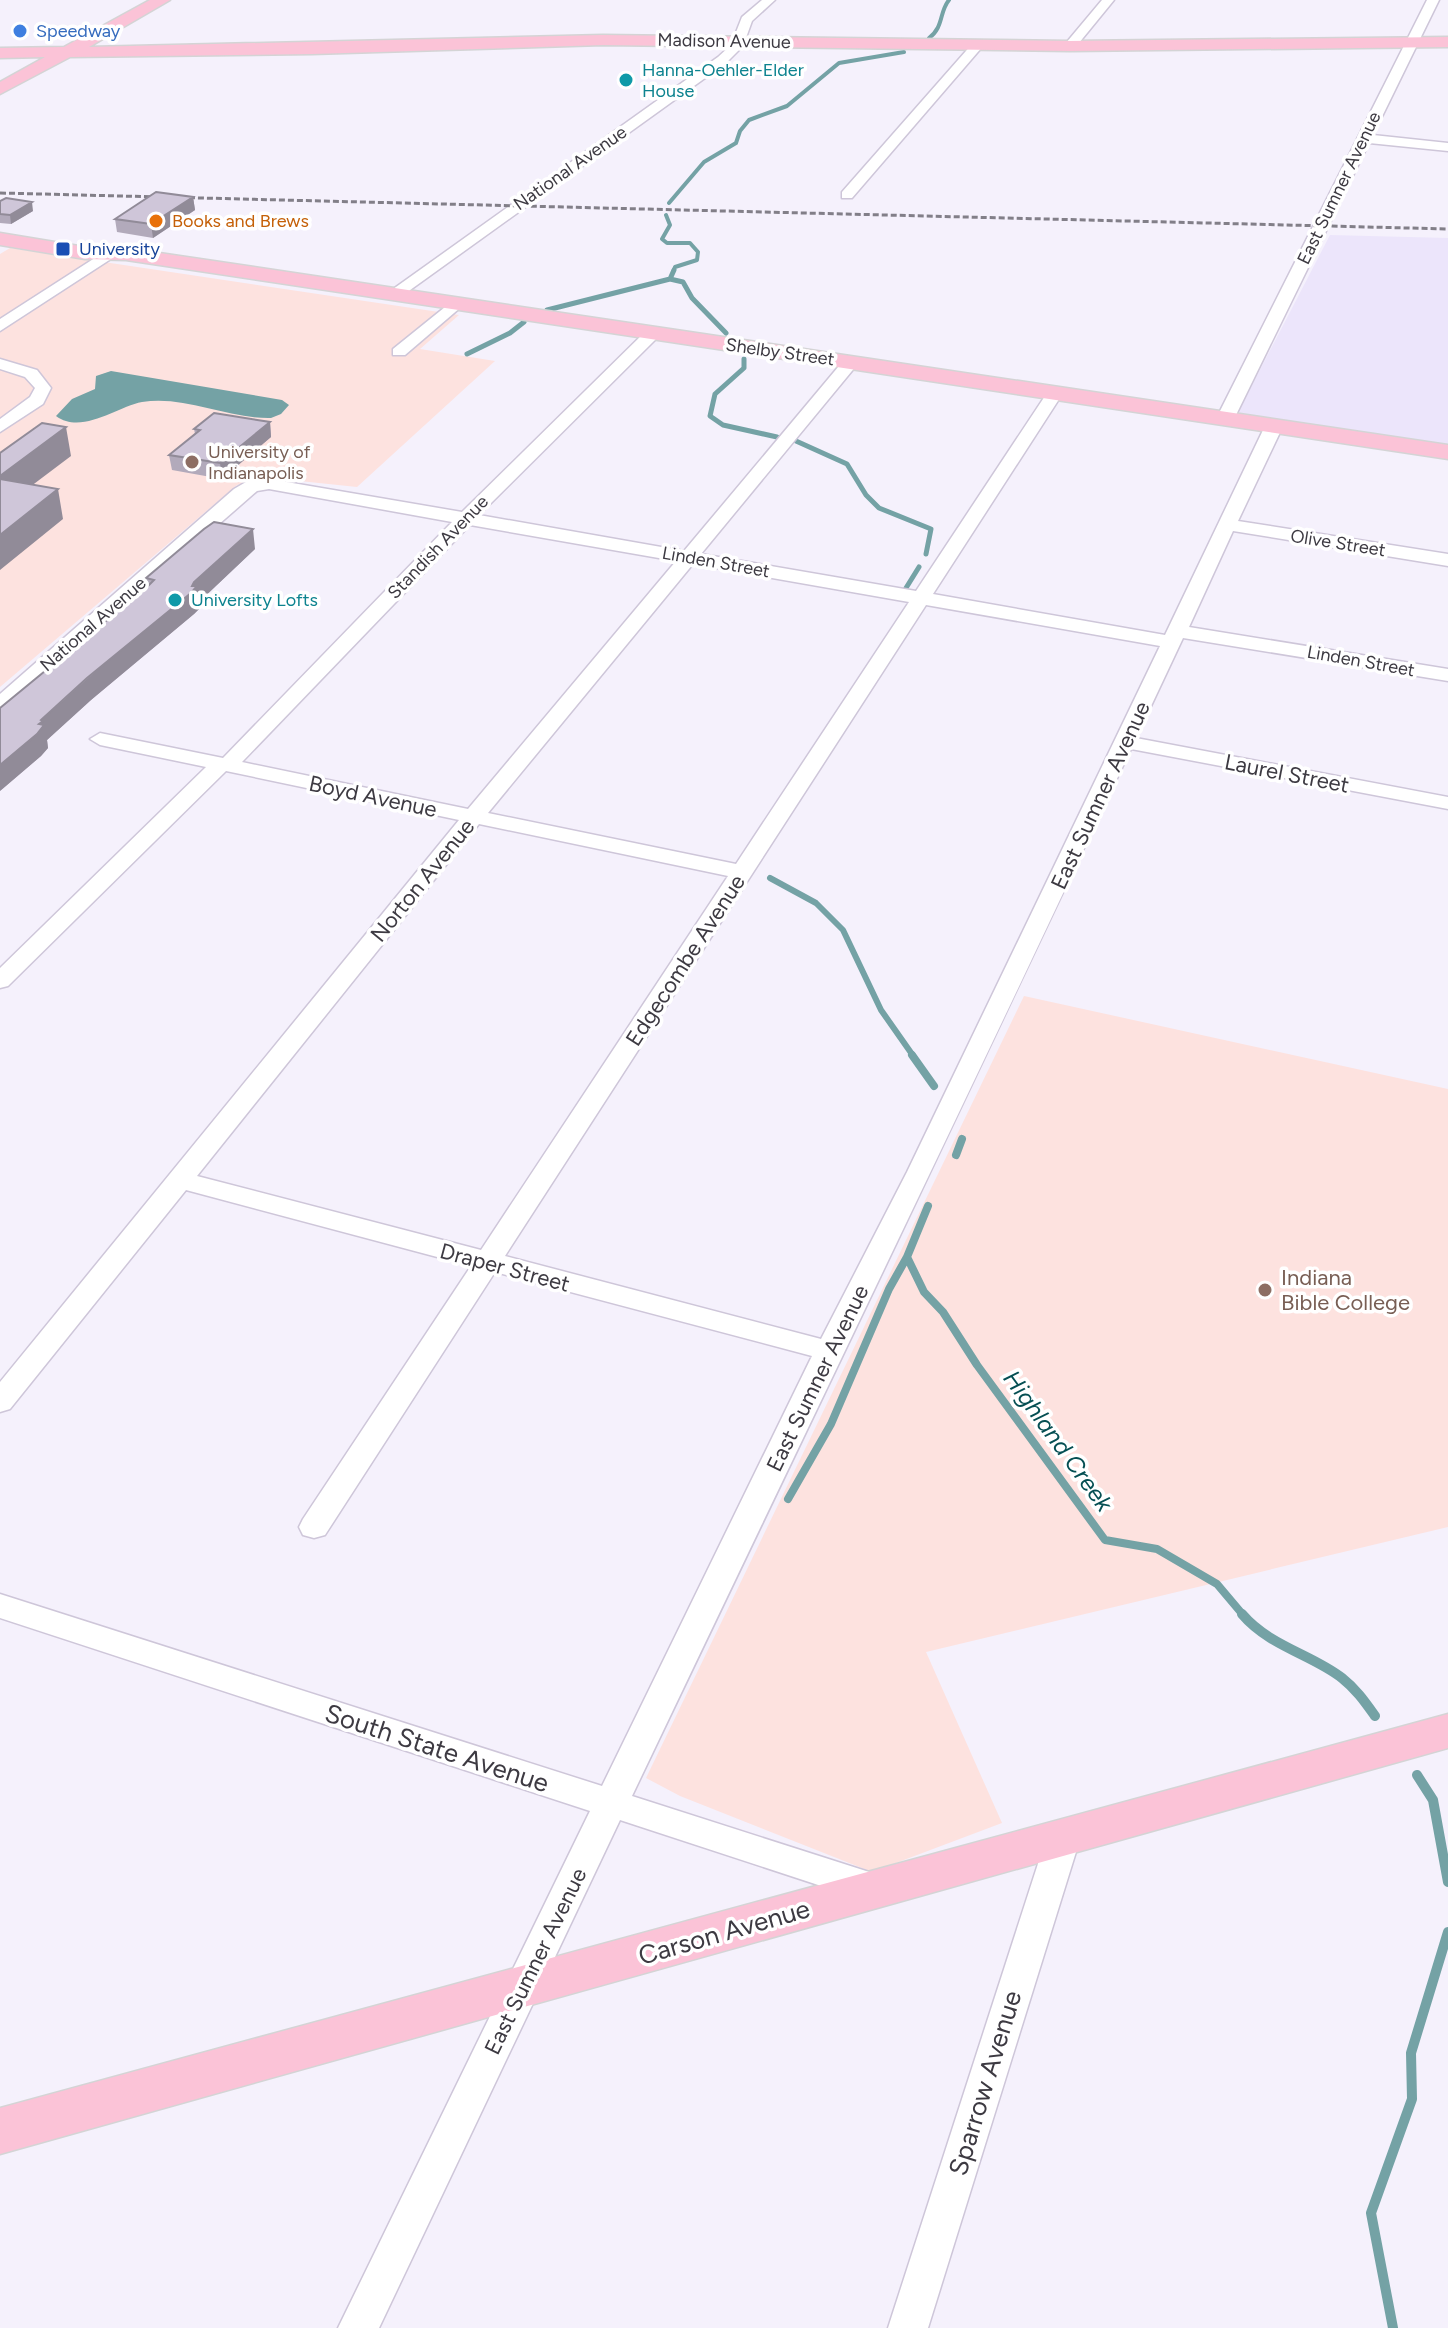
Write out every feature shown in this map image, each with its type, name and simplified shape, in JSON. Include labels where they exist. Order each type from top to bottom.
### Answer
[{"type":"main road","points":[[0,77],[144,0]]},
{"type":"main road","points":[[0,89],[162,0]]},
{"type":"main road","points":[[97,37],[95,42],[99,46],[123,52]]},
{"type":"main road","name":"Madison Avenue","points":[[0,56],[603,40],[977,46],[1448,42]]},
{"type":"main road","points":[[0,56],[16,68]]},
{"type":"main road","name":"Shelby Street","points":[[0,236],[85,253],[112,252],[1448,452]]},
{"type":"main road","name":"Carson Avenue","points":[[0,2131],[1448,1731]]},
{"type":"street","name":"National Avenue","points":[[394,295],[722,60],[738,41],[746,20],[769,0]]},
{"type":"street","points":[[1070,46],[1108,0]]},
{"type":"street","name":"East Sumner Avenue","points":[[1225,419],[1433,0]]},
{"type":"street","points":[[847,195],[977,46]]},
{"type":"street","points":[[1364,138],[1448,147]]},
{"type":"street","points":[[0,326],[112,252]]},
{"type":"street","points":[[399,352],[455,304]]},
{"type":"street","name":"Standish Avenue","points":[[0,981],[225,765],[466,518],[653,333]]},
{"type":"street","name":"Norton Avenue","points":[[0,1402],[473,817],[850,363]]},
{"type":"street","points":[[0,364],[30,373],[43,388],[34,402],[0,427]]},
{"type":"street","name":"Edgecombe Avenue","points":[[314,1527],[703,935],[741,872],[924,598],[1055,393]]},
{"type":"street","name":"East Sumner Avenue","points":[[358,2328],[829,1351],[920,1172],[1274,426]]},
{"type":"street","name":"National Avenue","points":[[0,705],[240,493],[260,484]]},
{"type":"street","name":"Linden Street","points":[[260,484],[290,486],[924,598],[1448,675]]},
{"type":"street","name":"Olive Street","points":[[1229,525],[1448,560]]},
{"type":"street","name":"Boyd Avenue","points":[[100,739],[741,872]]},
{"type":"street","name":"Laurel Street","points":[[1125,742],[1448,803]]},
{"type":"street","name":"Draper Street","points":[[181,1180],[829,1351]]},
{"type":"street","name":"South State Avenue","points":[[0,1606],[876,1889]]},
{"type":"street","name":"Sparrow Avenue","points":[[908,2328],[1063,1839]]},
{"type":"shaded area","points":[[1330,235],[1448,238],[1448,447],[1250,418],[1238,412]]},
{"type":"shaded area","name":"University of Indianapolis","points":[[10,248],[459,315],[420,349],[495,361],[357,487],[271,478],[237,485],[0,687],[0,254]]},
{"type":"shaded area","points":[[1024,996],[1448,1089],[1448,1527],[926,1652],[1002,1823],[872,1872],[680,1796],[646,1778]]},
{"type":"water","points":[[111,371],[282,400],[289,405],[281,414],[271,418],[158,401],[142,402],[77,423],[56,416],[72,399],[95,389],[96,376]]},
{"type":"building","points":[[156,192],[193,197],[151,224],[115,219]]},
{"type":"building","points":[[6,198],[32,202],[10,215],[0,214],[0,201]]},
{"type":"building","points":[[214,413],[270,422],[220,463],[169,455],[200,430],[194,429]]},
{"type":"building","points":[[42,423],[66,427],[0,476],[0,453]]},
{"type":"building","points":[[0,479],[58,489],[0,535]]},
{"type":"building","points":[[214,522],[253,529],[194,582],[192,586],[197,586],[191,593],[41,720],[39,724],[44,725],[37,734],[0,765],[0,708],[146,588],[154,580],[146,578]]},
{"type":"waterway","name":"Highland Creek","points":[[929,38],[937,29],[949,0]]},
{"type":"waterway","name":"Highland Creek","points":[[669,203],[704,162],[736,143],[740,131],[749,120],[787,106],[839,63],[904,52]]},
{"type":"waterway","name":"Highland Creek","points":[[666,215],[670,225],[662,239],[667,243],[690,243],[698,252],[697,260],[675,267],[673,272]]},
{"type":"waterway","name":"Highland Creek","points":[[670,279],[674,270]]},
{"type":"waterway","points":[[547,310],[670,279]]},
{"type":"waterway","name":"Highland Creek","points":[[670,279],[683,282],[692,298],[726,333]]},
{"type":"waterway","points":[[467,354],[510,333],[524,322]]},
{"type":"waterway","name":"Highland Creek","points":[[744,359],[744,368],[715,394],[710,416],[723,425],[777,437]]},
{"type":"waterway","name":"Highland Creek","points":[[796,441],[847,464],[866,495],[879,508],[931,529],[926,554]]},
{"type":"waterway","name":"Highland Creek","points":[[906,588],[919,567]]},
{"type":"waterway","name":"Highland Creek","points":[[770,878],[816,903],[843,930],[881,1010],[914,1057]]},
{"type":"waterway","name":"Highland Creek","points":[[912,1055],[934,1086]]},
{"type":"waterway","name":"Highland Creek","points":[[956,1155],[962,1139]]},
{"type":"waterway","name":"Highland Creek","points":[[907,1257],[928,1206]]},
{"type":"waterway","points":[[788,1499],[831,1424],[889,1289],[907,1257]]},
{"type":"waterway","name":"Highland Creek","points":[[907,1257],[924,1292],[943,1312],[977,1365],[1105,1540],[1157,1549],[1217,1584],[1244,1616]]},
{"type":"waterway","name":"Highland Creek","points":[[1244,1616],[1265,1634],[1342,1678],[1375,1716]]},
{"type":"waterway","name":"Highland Creek","points":[[1417,1775],[1433,1800],[1448,1882]]},
{"type":"waterway","name":"Highland Creek","points":[[1393,2328],[1371,2213],[1412,2099],[1411,2053],[1448,1932]]},
{"type":"railway","points":[[0,193],[1448,229]]},
{"type":"place","name":"Speedway","points":[[20,31]]},
{"type":"place","name":"Hanna-Oehler-Elder House","points":[[626,80]]},
{"type":"place","name":"Books and Brews","points":[[156,221]]},
{"type":"place","name":"University","points":[[63,249]]},
{"type":"place","name":"University of Indianapolis","points":[[192,462]]},
{"type":"place","name":"University Lofts","points":[[175,600]]},
{"type":"place","name":"Indiana Bible College","points":[[1265,1290]]}]
